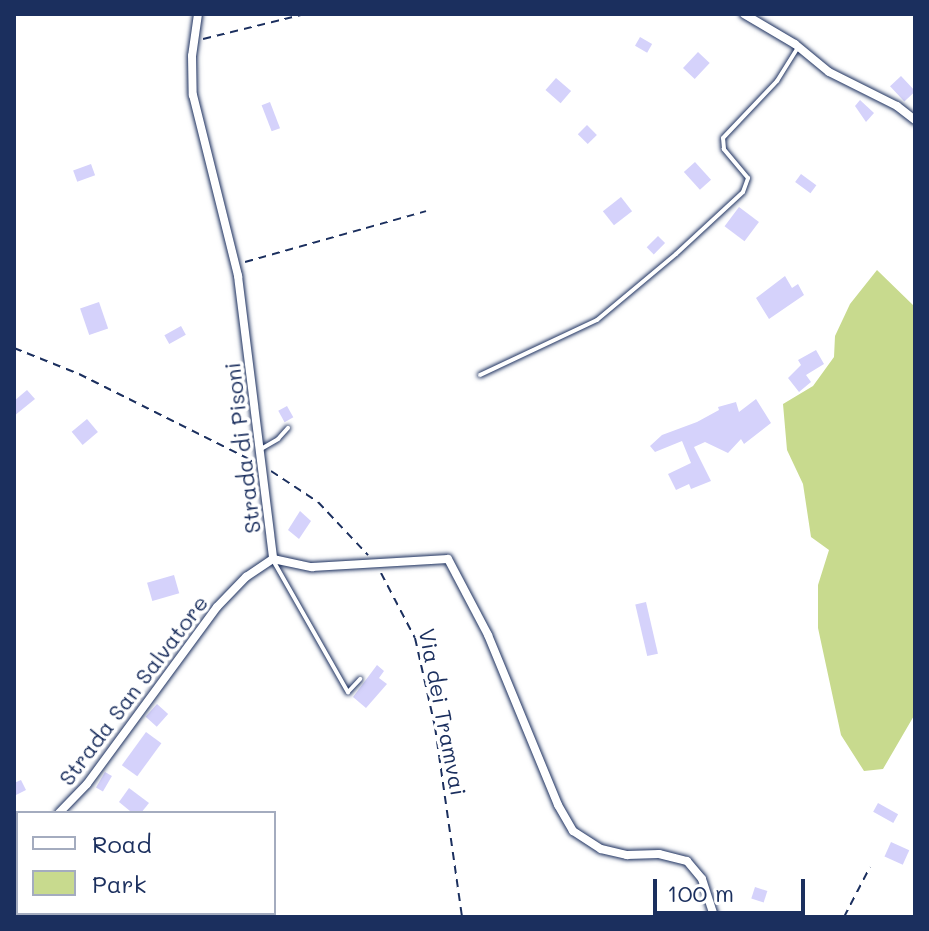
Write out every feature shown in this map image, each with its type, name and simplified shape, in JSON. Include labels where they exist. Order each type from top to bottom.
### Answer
[{"type":"street","name":"Strada di Pisoni","points":[[198,14],[191,81],[236,265],[273,559],[312,567],[448,559],[488,635],[558,805],[573,831],[601,849],[627,855],[659,854],[687,861],[702,879],[714,917]]},
{"type":"street","points":[[744,14],[799,47],[829,72],[893,103],[915,120]]},
{"type":"street","name":"Strada San Salvatore","points":[[61,811],[87,784],[217,607],[246,577],[273,559]]},
{"type":"lane","points":[[480,375],[601,317],[743,192],[748,178],[724,149],[723,138],[777,81],[799,47]]},
{"type":"lane","points":[[261,449],[278,439],[288,428]]},
{"type":"lane","points":[[273,559],[348,692],[360,679]]},
{"type":"path","points":[[194,39],[305,14]]},
{"type":"path","points":[[236,265],[426,211]]},
{"type":"path","name":"Via dei Tramvai","points":[[14,348],[79,374],[262,465],[318,502],[375,562],[406,615],[415,638],[435,727],[462,917]]},
{"type":"path","points":[[844,917],[870,867]]},
{"type":"green space","points":[[877,270],[915,307],[915,714],[883,769],[864,771],[841,735],[818,628],[818,585],[829,550],[811,537],[803,484],[787,450],[783,404],[813,386],[834,357],[835,336],[850,304]]},
{"type":"building","points":[[640,37],[652,44],[647,53],[635,46]]},
{"type":"building","points":[[698,52],[710,63],[695,79],[683,68]]},
{"type":"building","points":[[901,76],[915,91],[904,102],[890,86]]},
{"type":"building","points":[[556,78],[571,91],[561,103],[546,90]]},
{"type":"building","points":[[860,100],[874,113],[866,122],[855,106]]},
{"type":"building","points":[[270,102],[280,128],[272,131],[262,105]]},
{"type":"building","points":[[587,125],[597,135],[588,144],[578,134]]},
{"type":"building","points":[[695,162],[711,180],[700,190],[684,172]]},
{"type":"building","points":[[91,164],[95,175],[77,182],[73,170]]},
{"type":"building","points":[[801,174],[816,185],[810,193],[795,182]]},
{"type":"building","points":[[621,197],[632,211],[614,225],[603,211]]},
{"type":"building","points":[[739,207],[759,222],[745,241],[725,226]]},
{"type":"building","points":[[658,236],[665,243],[654,254],[647,247]]},
{"type":"building","points":[[785,276],[792,288],[798,284],[804,295],[769,319],[756,298]]},
{"type":"building","points":[[99,302],[108,328],[89,335],[80,309]]},
{"type":"building","points":[[181,326],[186,335],[169,344],[164,335]]},
{"type":"building","points":[[816,350],[824,364],[806,375],[811,382],[799,392],[788,378],[801,365],[798,360]]},
{"type":"building","points":[[27,390],[35,399],[14,416],[14,401]]},
{"type":"building","points":[[756,399],[771,423],[744,444],[741,439],[728,453],[705,442],[694,447],[711,481],[691,489],[689,484],[676,490],[668,474],[691,463],[682,441],[655,452],[650,446],[662,435],[697,422],[719,410],[718,407],[736,402],[739,412]]},
{"type":"building","points":[[287,406],[293,417],[285,422],[278,411]]},
{"type":"building","points":[[87,419],[98,432],[83,445],[72,432]]},
{"type":"building","points":[[300,511],[311,521],[299,539],[288,530]]},
{"type":"building","points":[[174,575],[179,593],[152,601],[147,583]]},
{"type":"building","points":[[646,602],[658,654],[647,656],[635,604]]},
{"type":"building","points":[[377,665],[384,671],[379,678],[387,684],[366,708],[353,697]]},
{"type":"building","points":[[157,704],[168,714],[157,727],[146,717]]},
{"type":"building","points":[[146,732],[161,743],[137,776],[122,765]]},
{"type":"building","points":[[105,772],[112,776],[103,792],[96,788]]},
{"type":"building","points":[[21,780],[26,790],[14,796],[14,783]]},
{"type":"building","points":[[129,788],[149,803],[143,811],[130,811],[119,802]]},
{"type":"building","points":[[878,803],[898,814],[893,823],[873,812]]},
{"type":"building","points":[[891,842],[909,850],[903,865],[884,857]]},
{"type":"building","points":[[755,887],[767,891],[764,902],[751,898]]}]
